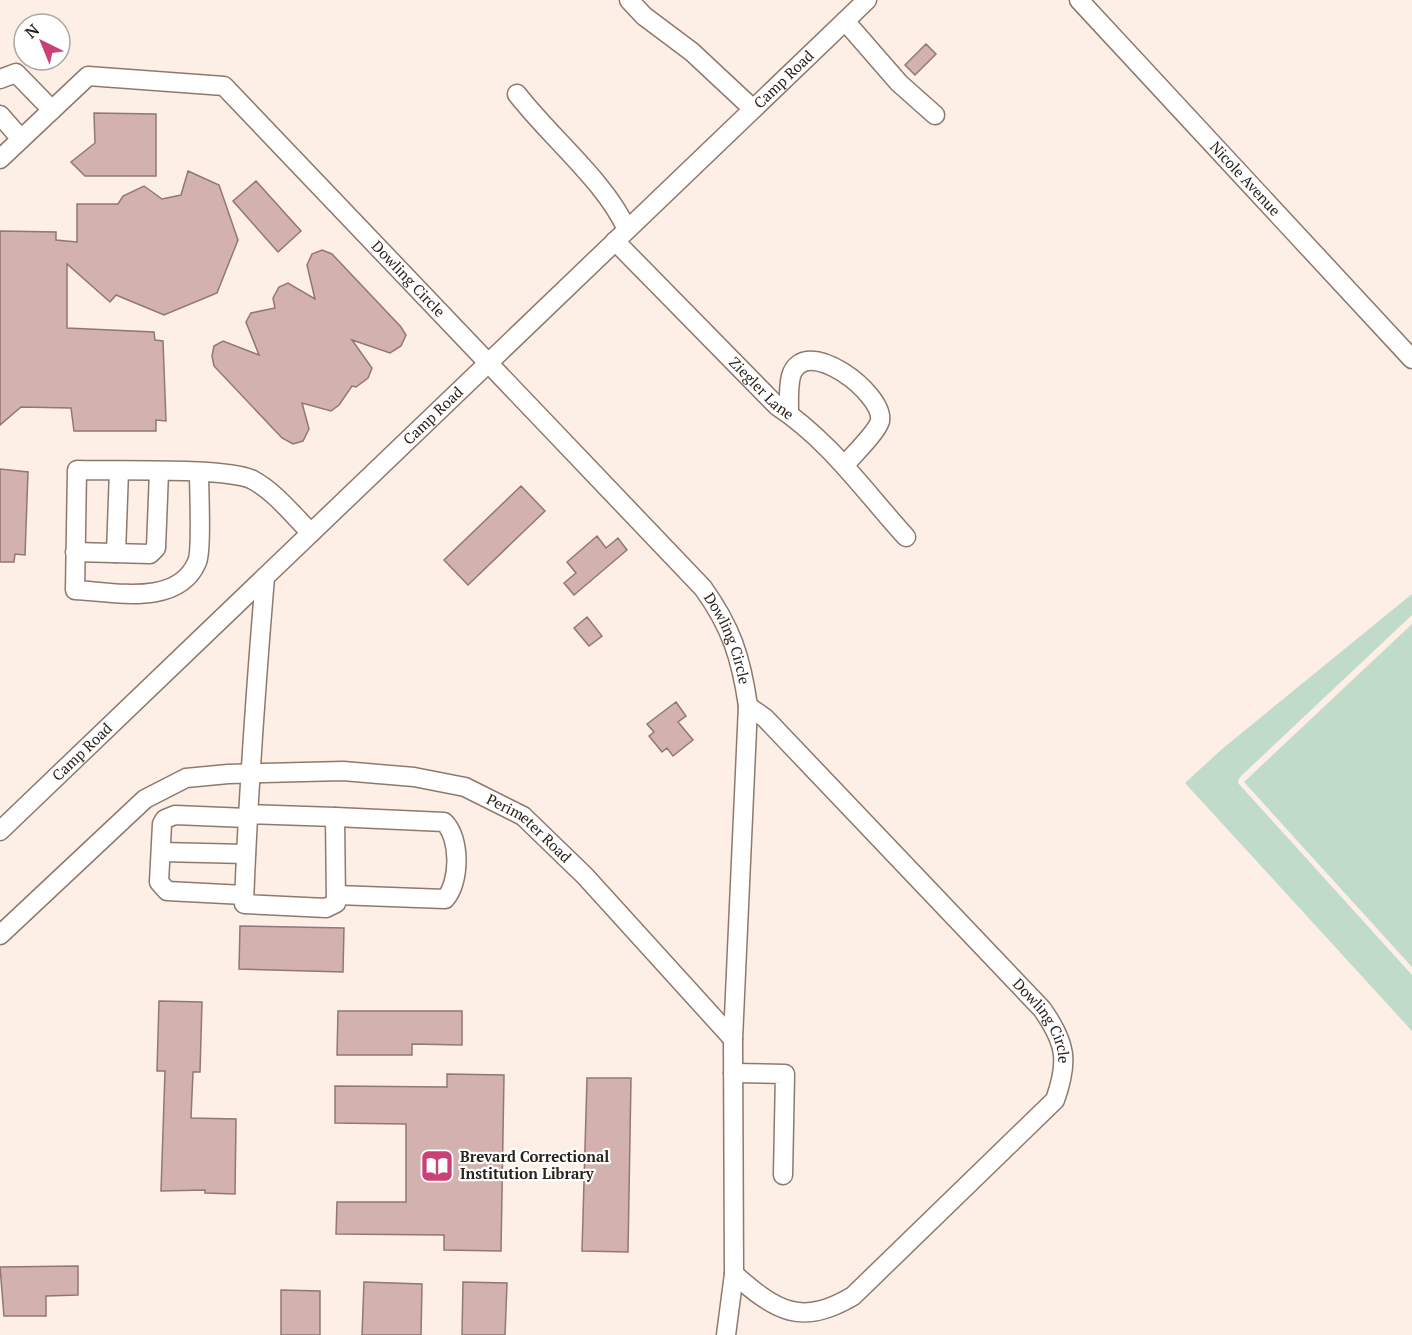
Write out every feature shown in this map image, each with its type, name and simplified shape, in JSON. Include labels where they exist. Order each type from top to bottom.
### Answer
[{"type":"street","points":[[628,0],[644,16],[692,52],[753,110]]},
{"type":"street","name":"Camp Road","points":[[0,831],[867,0]]},
{"type":"street","name":"Nicole Avenue","points":[[1079,0],[1412,358]]},
{"type":"street","points":[[845,21],[899,82],[935,114]]},
{"type":"street","points":[[0,79],[16,73],[52,110]]},
{"type":"street","name":"Dowling Circle","points":[[0,159],[87,76],[224,86],[703,588],[724,617],[736,644],[747,705],[765,718],[1042,1009],[1058,1032],[1064,1054],[1064,1076],[1055,1100],[1036,1121],[853,1296],[831,1309],[813,1314],[794,1313],[758,1296],[734,1274]]},
{"type":"street","name":"Ziegler Lane","points":[[517,94],[600,189],[621,236],[777,406],[789,414],[845,465],[906,537]]},
{"type":"street","points":[[0,115],[21,139]]},
{"type":"street","points":[[789,414],[791,374],[799,364],[810,360],[827,363],[840,370],[867,393],[880,413],[879,424],[845,465]]},
{"type":"street","points":[[200,473],[198,561],[175,588],[150,593],[75,590],[77,470],[200,473],[251,479],[273,495],[311,533]]},
{"type":"street","points":[[116,553],[119,471]]},
{"type":"street","points":[[75,552],[150,554],[156,548],[159,472]]},
{"type":"street","points":[[265,577],[249,773],[244,904],[326,908],[336,903],[335,817]]},
{"type":"street","points":[[726,1335],[734,1274],[733,1039],[747,705]]},
{"type":"street","name":"Perimeter Road","points":[[0,935],[145,799],[186,778],[249,773],[343,771],[414,777],[465,787],[524,816],[585,876],[733,1039]]},
{"type":"street","points":[[244,895],[163,889],[159,882],[162,824],[169,817],[335,817],[444,822],[452,830],[456,854],[454,890],[445,899],[337,895]]},
{"type":"street","points":[[161,852],[246,854]]},
{"type":"street","points":[[734,1074],[785,1074],[783,1175]]},
{"type":"green space","points":[[1412,594],[1412,615],[1239,778],[1238,783],[1412,975],[1412,1031],[1185,783],[1222,749]]},
{"type":"green space","points":[[1412,624],[1412,967],[1244,782]]},
{"type":"building","points":[[926,44],[936,54],[915,75],[905,65]]},
{"type":"building","points":[[94,113],[156,114],[156,176],[85,176],[71,162],[95,143]]},
{"type":"building","points":[[188,171],[219,185],[238,240],[217,293],[164,315],[116,295],[110,302],[67,264],[67,328],[154,332],[155,340],[163,341],[166,421],[156,420],[156,431],[74,431],[71,408],[21,407],[0,425],[0,231],[56,232],[56,240],[77,242],[77,204],[118,204],[123,196],[144,186],[162,199],[181,195]]},
{"type":"building","points":[[256,181],[301,231],[278,252],[233,201]]},
{"type":"building","points":[[322,250],[332,254],[406,335],[401,346],[390,353],[352,340],[372,368],[368,378],[356,387],[352,386],[339,405],[331,411],[302,403],[309,429],[303,441],[293,444],[282,438],[214,366],[212,356],[214,346],[223,341],[259,355],[246,322],[251,313],[275,308],[273,298],[279,287],[288,283],[315,299],[307,265],[312,254]]},
{"type":"building","points":[[0,469],[28,472],[25,555],[15,554],[14,562],[0,562]]},
{"type":"building","points":[[521,486],[545,511],[468,585],[444,560]]},
{"type":"building","points":[[597,536],[606,548],[618,538],[627,550],[574,595],[564,583],[576,573],[567,562]]},
{"type":"building","points":[[587,617],[602,636],[589,646],[574,628]]},
{"type":"building","points":[[676,702],[686,716],[678,722],[693,740],[673,756],[667,748],[662,752],[649,736],[654,732],[647,724]]},
{"type":"building","points":[[240,926],[344,928],[343,972],[239,969]]},
{"type":"building","points":[[159,1001],[202,1002],[200,1072],[193,1072],[191,1118],[236,1119],[235,1194],[205,1193],[205,1190],[161,1191],[165,1071],[157,1071]]},
{"type":"building","points":[[338,1011],[462,1011],[462,1045],[412,1044],[412,1055],[337,1055]]},
{"type":"building","points":[[447,1074],[504,1075],[501,1251],[444,1250],[444,1235],[336,1234],[337,1202],[406,1202],[406,1124],[335,1123],[335,1086],[447,1087]]},
{"type":"building","points":[[587,1078],[631,1078],[628,1252],[582,1251]]},
{"type":"building","points":[[78,1266],[78,1295],[46,1296],[46,1316],[4,1316],[0,1267]]},
{"type":"building","points":[[364,1282],[422,1284],[421,1335],[362,1335]]},
{"type":"building","points":[[463,1282],[507,1283],[505,1335],[462,1335]]},
{"type":"building","points":[[281,1290],[320,1291],[320,1335],[281,1335]]},
{"type":"place","name":"Brevard Correctional Institution Library","points":[[437,1166]]}]
